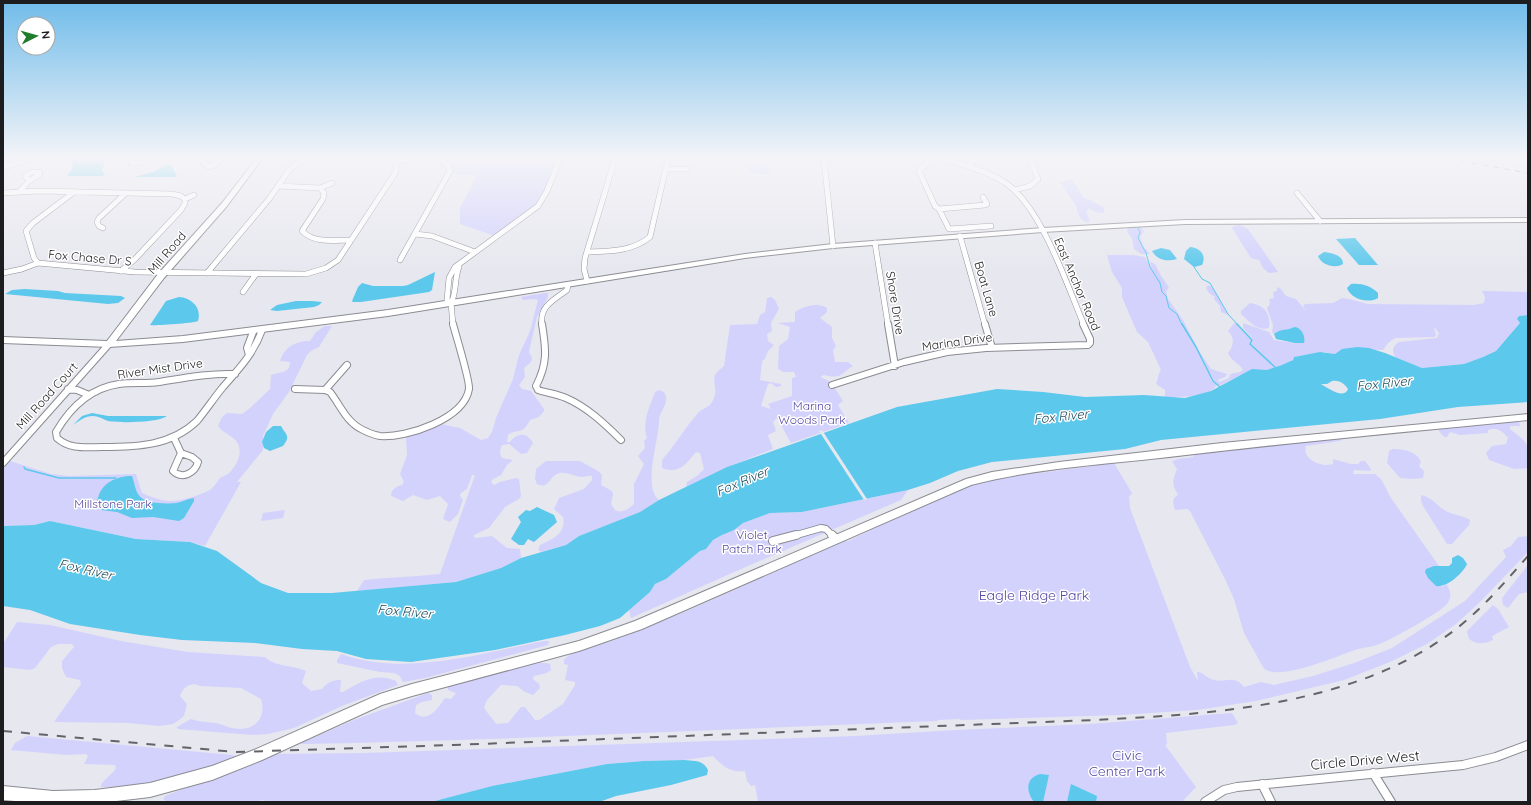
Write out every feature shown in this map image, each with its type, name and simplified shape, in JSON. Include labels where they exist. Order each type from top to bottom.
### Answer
[{"type":"main road","name":"Mill Road","points":[[109,344],[134,314],[164,273],[231,197]]},
{"type":"main road","points":[[3,340],[109,344],[253,332],[568,285],[726,258],[833,246],[960,236],[1169,222],[1528,220]]},
{"type":"main road","points":[[3,793],[94,800],[150,790],[212,773],[257,755],[380,700],[606,638],[940,493],[969,482],[992,476],[1059,466],[1242,445],[1528,417]]},
{"type":"street","name":"Fox Chase Dr S","points":[[68,197],[33,223],[26,231],[34,258],[38,263],[121,271],[164,273],[306,274],[324,272],[338,260],[351,240]]},
{"type":"street","points":[[103,228],[97,222],[99,218],[122,197]]},
{"type":"street","points":[[180,197],[185,199],[190,197]]},
{"type":"street","points":[[207,273],[269,197]]},
{"type":"street","points":[[324,197],[304,225],[302,231],[308,237],[318,239],[351,240],[380,197]]},
{"type":"street","points":[[400,260],[436,197]]},
{"type":"street","points":[[295,389],[325,390],[334,396],[349,422],[374,435],[393,436],[413,431],[445,417],[458,409],[467,398],[469,387],[453,323],[451,303],[454,299],[455,274],[462,262],[538,206],[544,197]]},
{"type":"street","points":[[587,281],[584,266],[604,197]]},
{"type":"street","points":[[587,252],[635,248],[644,243],[650,237],[653,230],[660,197]]},
{"type":"street","points":[[828,197],[833,246]]},
{"type":"street","points":[[931,197],[949,229],[992,226]]},
{"type":"street","points":[[938,209],[986,205],[987,204],[983,197]]},
{"type":"street","name":"East Anchor Road","points":[[1020,197],[1043,230],[1090,339],[1090,343],[1088,345]]},
{"type":"street","points":[[1299,197],[1320,220]]},
{"type":"street","points":[[121,271],[135,259],[181,210],[185,203],[185,199]]},
{"type":"street","points":[[297,238],[305,234]]},
{"type":"street","points":[[415,234],[432,236],[475,252]]},
{"type":"street","name":"Boat Lane","points":[[960,236],[992,348]]},
{"type":"street","name":"Shore Drive","points":[[875,243],[895,366]]},
{"type":"street","points":[[3,273],[22,269],[38,263]]},
{"type":"street","points":[[243,292],[256,274]]},
{"type":"street","points":[[568,285],[567,290],[546,306],[542,314],[541,322],[547,357],[545,369],[536,386],[538,390],[546,394],[567,398],[608,427],[621,440]]},
{"type":"street","name":"River Mist Drive","points":[[235,374],[210,373],[163,381],[117,384],[89,395],[78,403],[62,421],[56,432],[57,438],[60,442],[66,445],[78,447],[133,447],[154,444],[174,438],[194,424],[235,374],[255,348],[262,330]]},
{"type":"street","name":"River Mist Drive","points":[[249,355],[247,348],[253,332]]},
{"type":"street","name":"Mill Road Court","points":[[3,463],[109,344]]},
{"type":"street","name":"Marina Drive","points":[[832,385],[928,356],[992,348],[1088,345]]},
{"type":"street","points":[[325,390],[347,365]]},
{"type":"street","points":[[68,389],[78,390],[89,395]]},
{"type":"street","points":[[174,438],[181,453]]},
{"type":"street","points":[[773,540],[821,528],[826,529],[836,539]]},
{"type":"street","name":"Circle Drive West","points":[[1205,802],[1224,790],[1237,786],[1463,765],[1484,761],[1528,745]]},
{"type":"street","points":[[1372,773],[1391,802]]},
{"type":"street","points":[[1262,784],[1271,802]]},
{"type":"green space","points":[[466,197],[542,197],[534,207],[495,236],[460,224],[460,208]]},
{"type":"green space","points":[[1070,197],[1083,197],[1103,207],[1104,213],[1096,212],[1089,208],[1086,212],[1090,221],[1086,222],[1081,219],[1076,206]]},
{"type":"green space","points":[[1240,225],[1248,229],[1278,272],[1269,273],[1263,268],[1259,260],[1251,258],[1232,228]]},
{"type":"green space","points":[[1140,227],[1144,231],[1140,237],[1143,246],[1150,254],[1141,254],[1134,249],[1132,238],[1127,232],[1128,228]]},
{"type":"green space","points":[[1107,255],[1133,255],[1145,257],[1158,280],[1150,262],[1155,264],[1169,288],[1166,291],[1168,299],[1183,320],[1199,351],[1211,369],[1227,374],[1225,377],[1217,380],[1220,382],[1229,378],[1230,374],[1243,370],[1228,353],[1232,347],[1233,339],[1228,331],[1235,322],[1228,315],[1221,312],[1220,306],[1214,299],[1215,297],[1209,293],[1206,288],[1208,285],[1213,288],[1227,313],[1253,341],[1253,339],[1243,328],[1243,323],[1269,332],[1274,340],[1295,343],[1294,327],[1274,334],[1272,332],[1273,325],[1267,308],[1270,304],[1269,299],[1274,298],[1273,292],[1277,291],[1277,287],[1281,289],[1286,296],[1296,299],[1306,311],[1303,306],[1305,304],[1333,303],[1342,298],[1368,304],[1474,305],[1484,303],[1485,297],[1482,291],[1528,292],[1528,315],[1519,316],[1520,323],[1496,351],[1464,364],[1422,368],[1395,357],[1393,349],[1399,342],[1437,338],[1439,333],[1434,328],[1436,336],[1434,337],[1395,338],[1388,343],[1383,350],[1342,349],[1335,354],[1323,352],[1294,357],[1282,366],[1249,372],[1219,386],[1214,381],[1202,360],[1212,381],[1217,385],[1213,389],[1200,395],[1165,397],[1165,390],[1156,384],[1161,370],[1148,342],[1137,332],[1122,297],[1122,288],[1112,272]]},
{"type":"green space","points":[[548,293],[548,297],[537,317],[530,347],[529,352],[532,358],[531,362],[524,368],[525,377],[519,385],[522,389],[531,391],[544,411],[539,417],[530,420],[522,430],[508,435],[507,442],[510,442],[515,437],[524,435],[533,443],[527,453],[521,454],[509,444],[502,445],[500,455],[502,458],[513,460],[507,465],[501,475],[493,479],[491,482],[494,485],[516,478],[519,479],[521,496],[519,499],[505,507],[489,528],[474,535],[476,538],[492,536],[507,548],[520,549],[521,558],[501,568],[456,582],[357,591],[364,580],[440,574],[475,475],[472,475],[467,489],[461,493],[460,496],[463,500],[458,514],[450,522],[443,519],[448,504],[440,496],[427,500],[413,495],[403,501],[391,496],[394,489],[402,485],[404,482],[400,474],[407,455],[406,438],[407,436],[441,424],[460,428],[481,440],[488,438],[492,432],[496,418],[513,379],[519,355],[530,331],[538,300],[523,300],[521,297]]},
{"type":"green space","name":"Marina Woods Park","points":[[771,297],[775,300],[779,309],[771,323],[772,331],[767,334],[768,341],[774,345],[762,361],[760,380],[781,384],[781,386],[776,387],[771,383],[768,384],[761,406],[771,409],[768,404],[792,396],[792,378],[796,377],[794,372],[783,372],[778,369],[779,346],[788,339],[790,327],[778,323],[795,322],[795,312],[803,308],[819,305],[827,308],[827,312],[820,318],[832,327],[832,338],[836,346],[833,350],[835,362],[848,362],[853,366],[842,374],[834,377],[824,375],[820,377],[831,382],[843,401],[838,405],[849,423],[791,443],[777,418],[773,422],[776,431],[768,435],[773,449],[728,467],[686,487],[687,482],[697,476],[704,469],[700,453],[696,452],[686,464],[673,470],[662,468],[662,460],[698,413],[709,406],[712,402],[715,394],[714,378],[718,371],[724,366],[730,325],[757,324],[760,315],[765,312],[767,298]]},
{"type":"green space","points":[[1250,303],[1263,308],[1266,311],[1269,318],[1269,328],[1265,329],[1257,327],[1241,314],[1241,311]]},
{"type":"green space","name":"Millstone Park","points":[[325,326],[332,326],[319,347],[307,355],[289,392],[273,414],[263,436],[263,450],[237,482],[241,482],[205,546],[190,542],[136,539],[50,521],[34,525],[3,526],[3,468],[10,461],[51,474],[70,476],[136,474],[142,493],[164,500],[175,501],[186,499],[210,490],[220,478],[231,471],[238,460],[240,452],[236,441],[218,426],[222,417],[227,413],[242,414],[250,408],[270,389],[271,375],[284,372],[290,366],[290,362],[280,361],[287,349],[299,342],[310,341],[316,332]]},
{"type":"green space","points":[[659,390],[664,392],[666,402],[659,418],[659,428],[653,457],[652,487],[659,500],[640,512],[579,536],[566,545],[541,552],[538,550],[540,545],[557,536],[563,528],[563,517],[554,509],[559,498],[584,489],[592,480],[592,476],[579,477],[566,473],[560,473],[556,474],[547,484],[541,485],[537,484],[535,479],[536,469],[546,461],[580,461],[598,471],[602,475],[601,485],[612,491],[613,495],[611,504],[615,510],[622,511],[627,509],[634,504],[634,484],[644,464],[638,456],[645,448],[644,441],[647,438],[645,426],[647,415],[655,392]]},
{"type":"green space","points":[[1514,419],[1519,421],[1520,426],[1510,426],[1510,429],[1522,438],[1527,445],[1528,468],[1514,469],[1489,460],[1486,453],[1492,446],[1506,444],[1508,438],[1500,430],[1491,429],[1488,430],[1488,433],[1460,435],[1450,432],[1447,437],[1444,437],[1439,431],[1439,427]]},
{"type":"green space","points":[[1340,438],[1342,440],[1340,441],[1306,446],[1307,455],[1314,462],[1324,465],[1333,464],[1333,459],[1351,464],[1358,464],[1361,461],[1365,461],[1371,469],[1370,471],[1354,470],[1353,474],[1375,474],[1381,479],[1391,498],[1439,566],[1426,569],[1442,587],[1446,584],[1450,591],[1450,599],[1443,608],[1427,619],[1379,644],[1355,650],[1308,667],[1280,672],[1269,671],[1263,667],[1244,633],[1234,599],[1190,511],[1187,509],[1175,510],[1173,500],[1178,495],[1173,482],[1177,469],[1172,461],[1193,457],[1196,453]]},
{"type":"green space","points":[[1392,449],[1405,450],[1416,455],[1421,462],[1419,466],[1424,471],[1423,478],[1400,478],[1387,463],[1389,451]]},
{"type":"green space","name":"Eagle Ridge Park","points":[[1114,463],[1132,493],[1129,497],[1130,508],[1190,667],[1198,681],[1197,672],[1218,681],[1237,681],[1244,687],[1261,682],[1274,685],[1313,676],[1354,663],[1392,648],[1465,601],[1506,557],[1503,550],[1511,546],[1518,537],[1528,536],[1528,552],[1479,603],[1456,624],[1427,644],[1390,662],[1344,680],[1256,701],[1197,710],[1120,715],[960,719],[461,740],[301,743],[354,720],[428,693],[432,695],[432,700],[416,705],[415,713],[424,717],[428,716],[436,710],[445,698],[451,699],[456,693],[448,690],[448,686],[516,667],[542,663],[550,664],[551,670],[547,673],[534,676],[533,679],[539,684],[540,688],[533,695],[525,692],[517,686],[501,685],[487,700],[484,707],[496,724],[508,723],[521,707],[525,707],[535,720],[539,720],[563,704],[575,685],[575,682],[565,680],[568,665],[564,664],[564,660],[573,653],[614,640],[701,605],[843,540],[848,541],[962,487],[1001,478]]},
{"type":"green space","name":"Violet Patch Park","points":[[908,490],[901,500],[631,618],[629,610],[650,592],[655,584],[666,579],[700,551],[706,549],[713,540],[743,523],[770,513],[802,512]]},
{"type":"green space","points":[[1421,495],[1425,496],[1446,511],[1470,520],[1469,525],[1452,544],[1447,544],[1423,506]]},
{"type":"green space","points":[[285,510],[283,518],[261,521],[263,513]]},
{"type":"green space","points":[[1528,565],[1528,592],[1519,594],[1508,608],[1503,605],[1502,598]]},
{"type":"green space","points":[[1493,605],[1498,609],[1509,627],[1492,636],[1493,640],[1481,643],[1472,641],[1469,639],[1467,631]]},
{"type":"green space","points":[[17,622],[50,625],[121,641],[188,652],[265,657],[274,663],[306,671],[302,683],[311,691],[322,689],[330,682],[338,680],[341,680],[340,692],[343,692],[368,679],[375,678],[389,678],[396,681],[398,685],[342,706],[294,728],[268,734],[253,735],[178,729],[177,727],[191,719],[240,729],[252,727],[261,716],[261,699],[241,688],[200,686],[194,684],[185,688],[181,693],[180,696],[187,704],[184,716],[173,724],[159,726],[129,723],[54,722],[81,684],[80,680],[66,677],[62,668],[62,661],[74,647],[72,644],[58,644],[51,647],[35,668],[30,670],[3,667],[3,644]]},
{"type":"green space","points":[[549,641],[548,645],[425,678],[403,682],[400,676],[394,673],[380,672],[337,663],[337,660],[341,654],[366,661],[391,664],[442,661]]},
{"type":"green space","name":"Civic Center Park","points":[[1232,713],[1238,723],[1234,725],[1166,733],[1167,744],[1165,745],[1196,787],[1182,802],[758,802],[755,785],[751,786],[747,781],[745,771],[731,770],[720,763],[713,756],[684,760],[607,764],[492,786],[431,802],[270,802],[262,800],[256,802],[168,802],[163,799],[165,796],[270,754],[365,753],[855,736],[1090,724]]},
{"type":"green space","points":[[27,736],[235,756],[230,762],[167,780],[135,786],[101,787],[101,785],[113,773],[116,768],[115,765],[84,764],[88,756],[86,754],[66,755],[11,750],[15,743]]},
{"type":"water","points":[[1355,238],[1378,265],[1359,265],[1336,239]]},
{"type":"water","points":[[1190,247],[1200,250],[1202,253],[1204,258],[1202,265],[1194,267],[1184,259],[1186,251]]},
{"type":"water","points":[[1161,248],[1170,250],[1177,259],[1163,260],[1152,251]]},
{"type":"water","points":[[1324,252],[1334,254],[1341,258],[1343,264],[1332,266],[1325,264],[1318,256]]},
{"type":"water","points":[[435,272],[432,290],[429,292],[361,302],[352,301],[358,287],[362,283],[373,286],[403,286]]},
{"type":"water","points":[[1351,284],[1369,287],[1378,293],[1378,298],[1370,301],[1356,298],[1347,288]]},
{"type":"water","points":[[25,289],[121,296],[125,298],[118,303],[108,304],[5,294],[12,290]]},
{"type":"water","points":[[179,297],[188,299],[195,304],[199,312],[198,321],[190,323],[150,325],[166,301]]},
{"type":"water","points":[[296,301],[322,302],[314,307],[277,311],[270,310],[277,305]]},
{"type":"water","name":"Fox River","points":[[1528,315],[1528,402],[1458,407],[1380,419],[1161,440],[1125,449],[992,462],[958,471],[930,483],[908,490],[802,512],[770,513],[743,523],[734,530],[713,540],[706,549],[700,551],[666,579],[655,584],[650,592],[620,618],[600,626],[565,635],[495,650],[411,662],[366,659],[337,651],[302,649],[255,643],[182,640],[140,635],[70,624],[30,610],[3,606],[3,526],[34,525],[50,521],[136,539],[190,542],[217,551],[261,583],[288,593],[332,593],[456,582],[501,568],[521,558],[566,545],[579,536],[640,512],[659,500],[727,467],[897,407],[997,389],[1085,397],[1144,395],[1185,398],[1211,391],[1252,369],[1267,370],[1293,360],[1294,357],[1320,352],[1335,354],[1342,349],[1357,347],[1369,348],[1385,353],[1422,368],[1464,364],[1496,351],[1520,323],[1517,319],[1519,316]],"holes":[[[1335,381],[1341,382],[1345,385],[1348,389],[1346,392],[1336,392],[1321,384],[1327,384]]]},
{"type":"water","points":[[1297,327],[1302,332],[1304,343],[1295,343],[1276,339],[1274,334],[1277,332]]},
{"type":"water","points":[[92,413],[108,416],[167,416],[155,420],[121,422],[108,421],[97,416],[90,416],[73,425],[82,416]]},
{"type":"water","points":[[273,426],[281,426],[286,434],[287,440],[283,446],[270,451],[264,448],[262,442],[266,432]]},
{"type":"water","points":[[132,476],[138,494],[150,502],[176,503],[194,498],[194,501],[184,518],[179,521],[153,517],[132,518],[117,512],[101,510],[97,507],[99,494],[110,481]]},
{"type":"water","points":[[537,507],[554,515],[557,522],[534,542],[528,539],[524,545],[519,545],[511,539],[521,522],[518,517],[526,510],[530,511]]},
{"type":"water","points":[[1458,555],[1463,558],[1467,564],[1465,568],[1450,582],[1445,585],[1436,586],[1428,578],[1425,572],[1426,569],[1434,566],[1449,566],[1452,563],[1452,558]]},
{"type":"water","points":[[684,760],[704,764],[708,770],[707,775],[671,785],[616,796],[599,802],[431,802],[492,786],[607,764]]},
{"type":"water","points":[[1040,774],[1049,775],[1043,802],[1034,802],[1029,794],[1028,786],[1029,782],[1035,776]]},
{"type":"water","points":[[1071,784],[1097,796],[1096,802],[1067,802]]},
{"type":"pier","points":[[822,430],[867,499],[864,500],[819,431]]},
{"type":"waterway","points":[[1137,226],[1140,232],[1138,238],[1146,253],[1150,267],[1160,283],[1162,292],[1166,296],[1169,308],[1177,314],[1182,325]]},
{"type":"waterway","points":[[1194,267],[1202,279],[1210,283],[1228,314],[1238,325]]},
{"type":"waterway","points":[[1182,324],[1196,347],[1213,381],[1220,387]]},
{"type":"waterway","points":[[1237,324],[1252,340],[1250,344],[1277,369]]},
{"type":"waterway","points":[[24,467],[25,469],[59,478],[116,478]]},
{"type":"railway","points":[[3,731],[236,752],[1094,720],[1140,718],[1235,709],[1283,701],[1329,690],[1374,675],[1417,655],[1466,621],[1494,594],[1528,556]]}]
